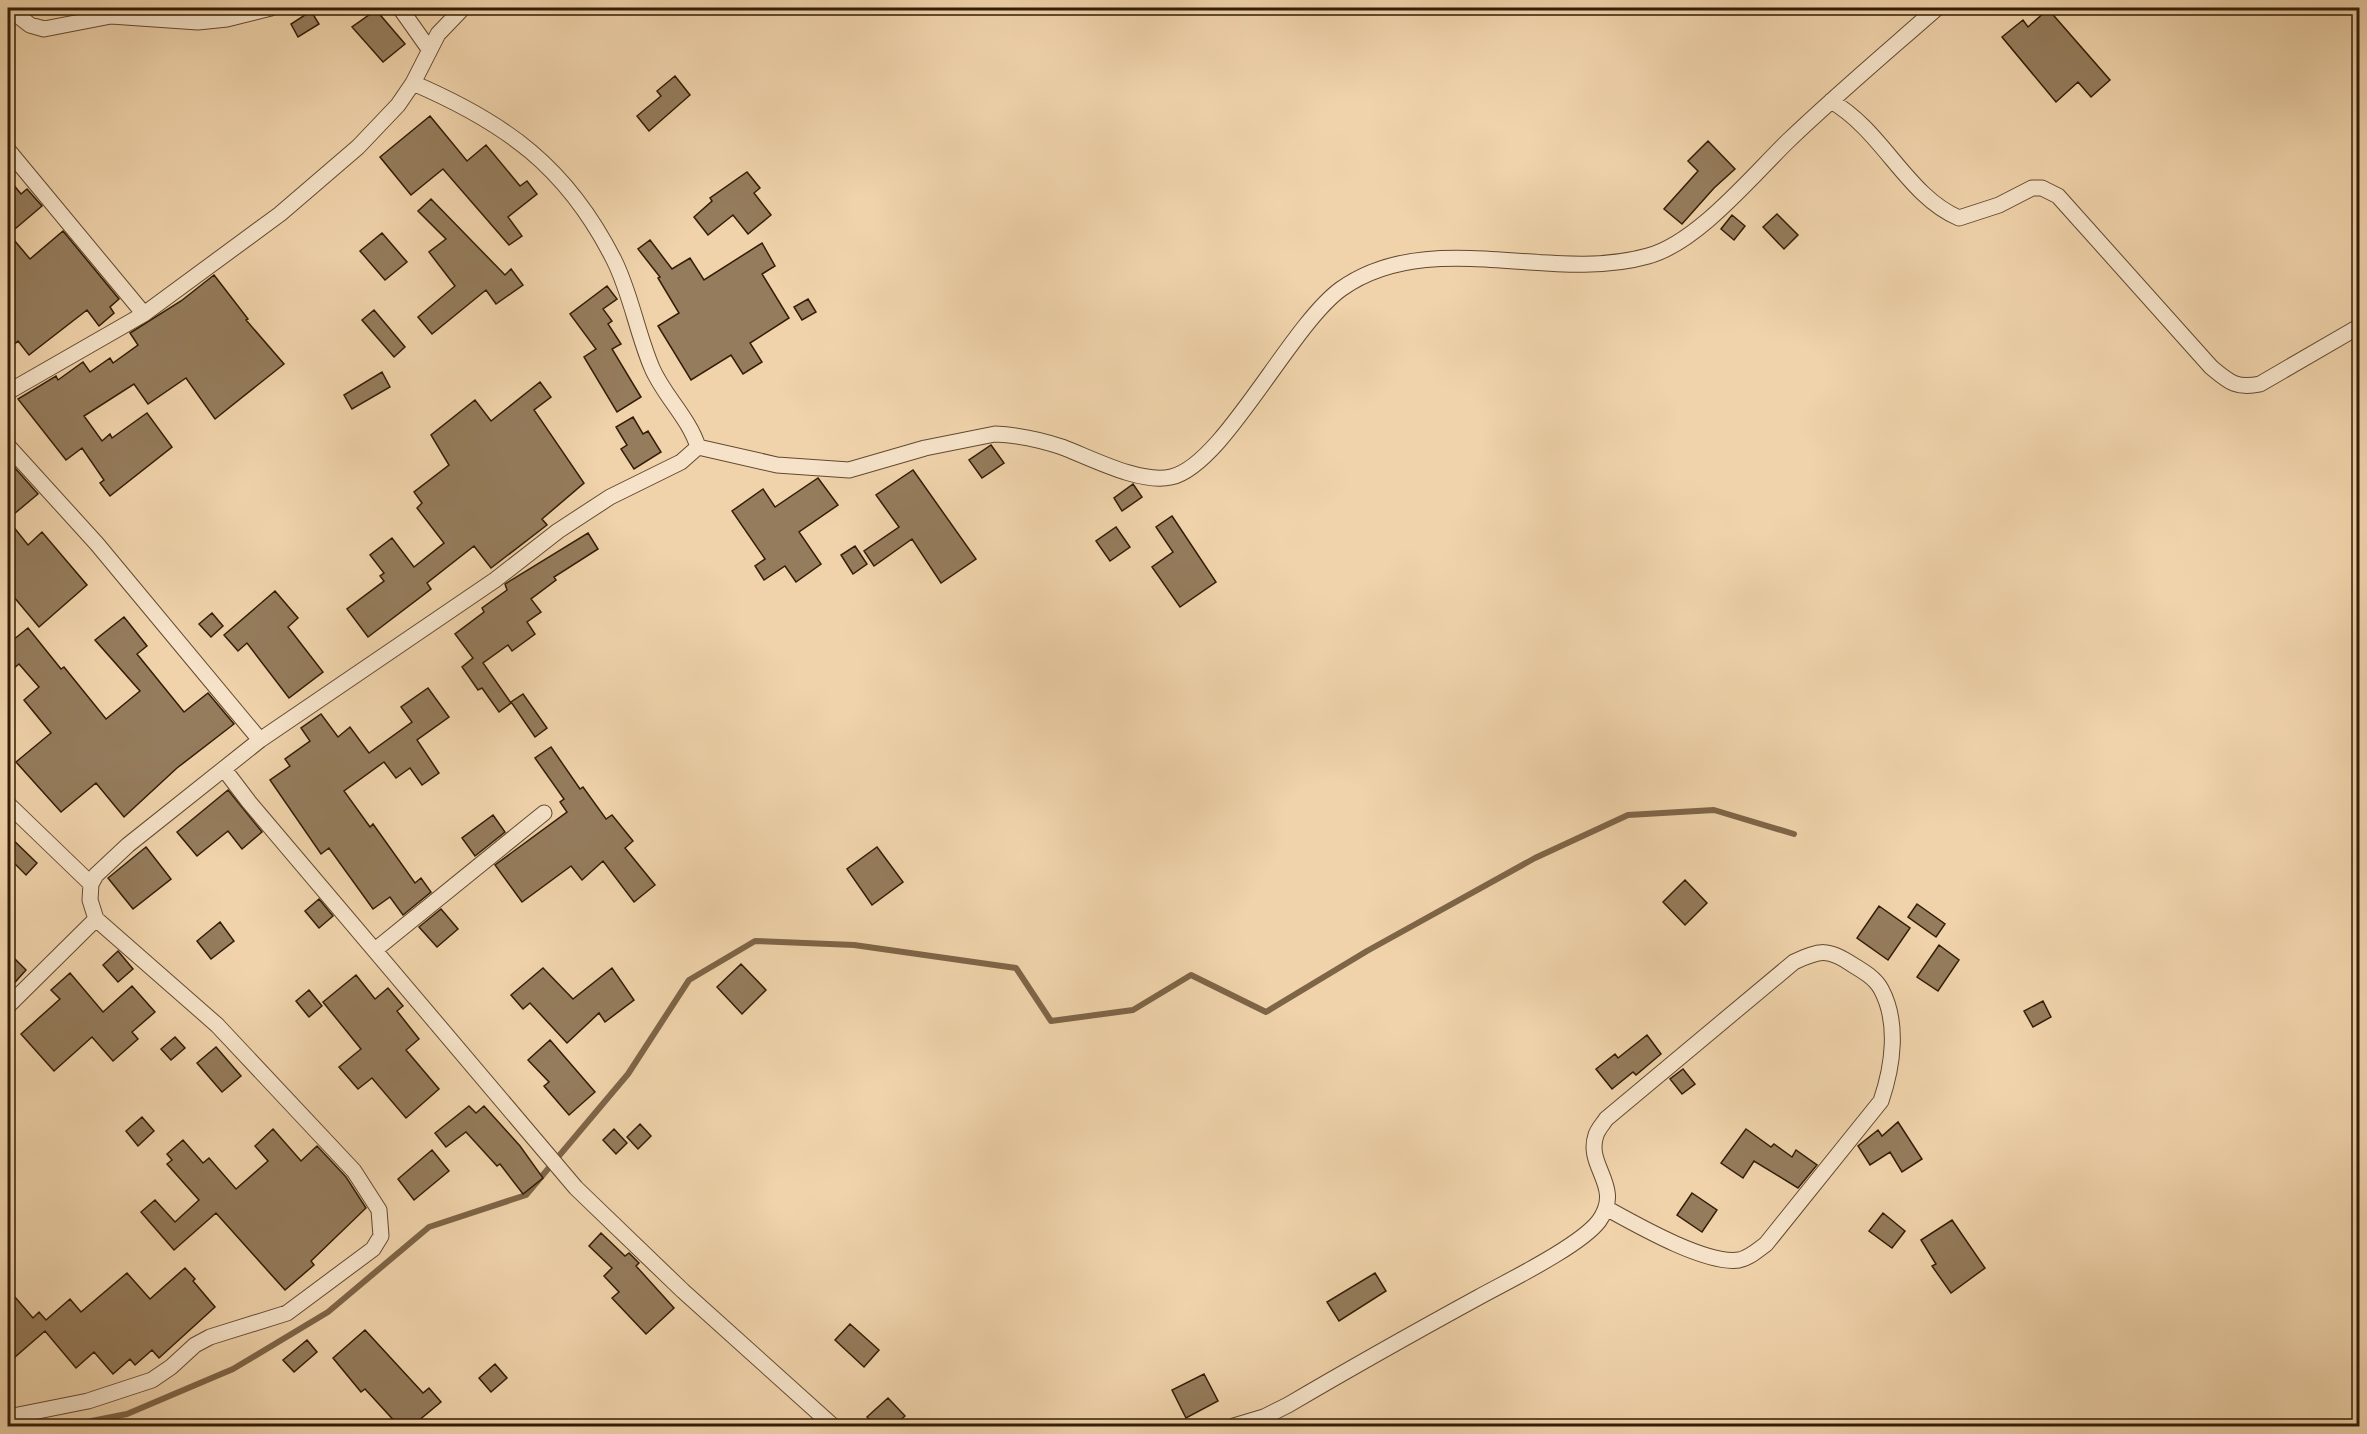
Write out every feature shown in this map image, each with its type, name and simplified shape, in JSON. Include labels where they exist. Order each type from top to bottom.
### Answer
[{"type":"street","points":[[12,8],[30,25],[44,29],[111,16],[198,22],[227,19],[271,8]]},
{"type":"street","points":[[400,8],[429,49]]},
{"type":"street","points":[[8,392],[144,314],[304,195],[384,120],[413,83],[438,34],[463,8]]},
{"type":"street","points":[[698,447],[777,465],[849,470],[925,448],[995,434],[1059,446],[1126,471],[1155,478],[1170,477],[1189,471],[1210,450],[1242,411],[1314,314],[1341,290],[1364,275],[1389,266],[1426,259],[1599,262],[1636,259],[1661,252],[1719,209],[1831,101],[1936,8]]},
{"type":"street","points":[[413,83],[504,129],[528,147],[566,187],[614,260],[654,373],[691,429],[698,447]]},
{"type":"street","points":[[1831,101],[1867,128],[1924,195],[1952,216],[1959,218],[1973,215],[2032,188],[2042,188],[2058,196],[2211,368],[2230,382],[2244,387],[2260,384],[2360,326]]},
{"type":"street","points":[[8,150],[144,314]]},
{"type":"street","points":[[8,446],[97,544],[260,740]]},
{"type":"street","points":[[8,1417],[88,1401],[152,1380],[171,1367],[195,1345],[210,1337],[287,1313],[373,1249],[381,1236],[379,1210],[354,1171],[231,1039],[178,988],[96,919],[90,900],[96,875],[128,845],[260,740],[495,580],[558,531],[610,497],[681,462],[698,447]]},
{"type":"street","points":[[224,769],[249,802],[576,1188],[683,1291],[833,1426]]},
{"type":"street","points":[[8,804],[92,884]]},
{"type":"street","points":[[375,950],[544,813]]},
{"type":"street","points":[[8,1006],[96,919]]},
{"type":"street","points":[[1234,1426],[1264,1417],[1288,1405],[1543,1262],[1598,1222],[1606,1208],[1608,1187],[1594,1150],[1596,1135],[1606,1119],[1794,962],[1816,952],[1825,952],[1853,964],[1869,975],[1880,988],[1891,1017],[1892,1039],[1887,1083],[1881,1101],[1766,1244],[1747,1257],[1737,1260],[1721,1258],[1666,1239],[1606,1208]]},
{"type":"building","points":[[2048,9],[2110,80],[2091,97],[2078,82],[2056,102],[2002,37],[2023,20],[2028,27]]},
{"type":"building","points":[[376,10],[405,44],[383,62],[352,27]]},
{"type":"building","points":[[311,11],[319,24],[298,37],[291,24]]},
{"type":"building","points":[[675,76],[690,95],[649,131],[637,116],[661,96],[657,91]]},
{"type":"building","points":[[430,116],[467,161],[486,145],[520,186],[527,181],[537,194],[508,217],[522,236],[509,245],[443,169],[411,195],[380,157]]},
{"type":"building","points":[[1708,141],[1735,169],[1714,188],[1682,224],[1664,209],[1698,171],[1688,161]]},
{"type":"building","points":[[747,172],[760,188],[754,193],[771,215],[748,234],[733,215],[708,235],[694,217],[712,201],[710,198]]},
{"type":"building","points":[[8,178],[21,194],[27,189],[42,206],[9,234],[30,259],[63,231],[119,299],[110,307],[114,313],[99,326],[87,310],[29,355],[18,341],[8,350]]},
{"type":"building","points":[[431,199],[505,275],[511,269],[523,285],[496,304],[486,290],[432,334],[418,317],[455,286],[429,252],[446,239],[418,211]]},
{"type":"building","points":[[1777,214],[1798,235],[1784,249],[1763,227]]},
{"type":"building","points":[[1732,215],[1745,226],[1734,240],[1721,229]]},
{"type":"building","points":[[382,233],[407,262],[385,280],[360,251]]},
{"type":"building","points":[[650,240],[672,269],[690,258],[704,280],[762,243],[775,266],[762,274],[789,318],[750,343],[762,362],[743,374],[731,355],[691,380],[658,326],[679,313],[658,278],[660,277],[638,249]]},
{"type":"building","points":[[214,275],[248,319],[246,320],[284,364],[215,419],[186,378],[148,404],[134,384],[84,416],[102,441],[110,434],[112,438],[147,413],[172,447],[110,496],[100,483],[104,480],[82,448],[66,460],[18,399],[56,376],[58,380],[83,362],[90,372],[110,358],[113,363],[138,345],[130,333],[181,301]]},
{"type":"building","points":[[607,286],[617,299],[603,309],[612,321],[608,324],[621,344],[612,349],[641,397],[617,412],[584,357],[596,349],[570,314]]},
{"type":"building","points":[[808,299],[816,312],[802,320],[794,307]]},
{"type":"building","points":[[374,310],[405,347],[394,357],[362,320]]},
{"type":"building","points":[[382,372],[390,387],[352,409],[344,395]]},
{"type":"building","points":[[540,382],[551,397],[534,410],[584,483],[542,519],[547,525],[491,568],[474,546],[427,583],[431,589],[368,637],[347,609],[384,581],[380,576],[384,573],[370,555],[392,538],[414,567],[444,543],[417,508],[422,503],[414,492],[449,465],[431,435],[475,400],[491,421]]},
{"type":"building","points":[[633,417],[643,434],[648,431],[661,452],[634,469],[621,449],[627,445],[616,427]]},
{"type":"building","points":[[991,445],[1004,463],[982,478],[969,460]]},
{"type":"building","points":[[15,468],[38,494],[8,519],[8,474]]},
{"type":"building","points":[[913,470],[976,559],[941,583],[912,539],[874,566],[864,551],[899,527],[876,495]]},
{"type":"building","points":[[818,478],[838,505],[799,532],[821,564],[796,582],[785,566],[764,580],[755,566],[765,559],[732,511],[763,489],[775,507]]},
{"type":"building","points":[[1133,484],[1142,497],[1122,511],[1114,498]]},
{"type":"building","points":[[1172,516],[1216,582],[1180,607],[1152,567],[1173,552],[1156,527]]},
{"type":"building","points":[[8,520],[28,545],[42,532],[87,585],[39,627],[8,590]]},
{"type":"building","points":[[1116,527],[1130,547],[1110,561],[1096,541]]},
{"type":"building","points":[[588,533],[598,549],[554,577],[556,580],[531,599],[541,612],[527,622],[535,634],[512,651],[508,645],[483,663],[511,703],[499,712],[482,688],[478,690],[462,667],[473,658],[455,634],[484,612],[482,608],[507,590],[505,584]]},
{"type":"building","points":[[855,546],[867,564],[853,574],[841,555]]},
{"type":"building","points":[[275,591],[298,618],[288,627],[323,672],[289,698],[247,643],[238,651],[224,635]]},
{"type":"building","points":[[212,613],[223,626],[211,637],[199,624]]},
{"type":"building","points":[[124,617],[147,646],[137,654],[184,712],[208,693],[234,724],[177,768],[124,817],[96,783],[61,812],[16,762],[51,733],[24,700],[39,687],[19,664],[8,673],[8,644],[28,628],[61,669],[64,667],[106,719],[140,691],[95,640]]},
{"type":"building","points":[[428,688],[449,717],[417,740],[439,773],[422,785],[410,768],[396,778],[384,762],[344,791],[370,827],[373,824],[415,883],[421,878],[431,892],[403,915],[390,897],[373,909],[329,848],[321,854],[270,780],[290,766],[285,759],[310,741],[301,728],[321,714],[338,737],[350,727],[369,753],[412,722],[401,707]]},
{"type":"building","points":[[523,694],[547,728],[535,737],[511,702]]},
{"type":"building","points":[[551,747],[580,789],[583,787],[606,819],[612,815],[633,841],[625,848],[655,885],[634,902],[603,861],[582,880],[571,866],[522,902],[495,865],[567,812],[560,802],[564,799],[535,758]]},
{"type":"building","points":[[228,790],[262,832],[242,849],[228,831],[197,856],[177,832]]},
{"type":"building","points":[[493,815],[505,832],[475,856],[462,838]]},
{"type":"building","points":[[8,835],[37,863],[26,875],[8,857]]},
{"type":"building","points":[[146,847],[171,879],[133,909],[108,878]]},
{"type":"building","points":[[877,847],[903,882],[872,905],[847,869]]},
{"type":"building","points":[[1685,880],[1707,903],[1685,925],[1663,902]]},
{"type":"building","points":[[319,899],[333,916],[319,928],[305,911]]},
{"type":"building","points":[[1917,904],[1945,924],[1936,937],[1908,917]]},
{"type":"building","points":[[1879,906],[1910,928],[1888,960],[1857,938]]},
{"type":"building","points":[[441,909],[458,929],[437,947],[419,927]]},
{"type":"building","points":[[220,922],[234,941],[211,959],[197,941]]},
{"type":"building","points":[[1939,945],[1959,960],[1938,991],[1917,977]]},
{"type":"building","points":[[118,951],[133,969],[118,982],[103,965]]},
{"type":"building","points":[[8,952],[26,970],[8,990]]},
{"type":"building","points":[[741,964],[766,990],[742,1014],[717,987]]},
{"type":"building","points":[[543,968],[573,999],[612,968],[634,1000],[605,1022],[599,1013],[567,1043],[530,1003],[523,1009],[511,995]]},
{"type":"building","points":[[70,973],[103,1012],[132,986],[155,1012],[132,1032],[138,1039],[113,1061],[92,1037],[54,1071],[21,1034],[60,999],[51,990]]},
{"type":"building","points":[[356,975],[375,999],[388,988],[403,1006],[397,1011],[419,1039],[406,1050],[439,1089],[406,1118],[372,1078],[358,1089],[339,1067],[361,1049],[323,1002]]},
{"type":"building","points":[[309,990],[322,1006],[309,1017],[296,1001]]},
{"type":"building","points":[[2043,1001],[2051,1017],[2033,1027],[2024,1011]]},
{"type":"building","points":[[1647,1035],[1661,1054],[1636,1075],[1633,1072],[1612,1089],[1596,1069],[1615,1054],[1618,1058]]},
{"type":"building","points":[[175,1037],[185,1048],[171,1060],[161,1049]]},
{"type":"building","points":[[550,1040],[595,1092],[569,1115],[544,1086],[549,1082],[528,1060]]},
{"type":"building","points":[[216,1047],[241,1076],[222,1092],[197,1063]]},
{"type":"building","points":[[1683,1069],[1695,1084],[1682,1094],[1670,1079]]},
{"type":"building","points":[[469,1106],[476,1113],[484,1106],[520,1146],[543,1178],[523,1194],[500,1164],[497,1166],[466,1132],[446,1147],[435,1133]]},
{"type":"building","points":[[142,1117],[154,1131],[138,1146],[126,1131]]},
{"type":"building","points":[[1898,1122],[1922,1159],[1902,1172],[1890,1152],[1870,1165],[1858,1146],[1878,1130],[1882,1136]]},
{"type":"building","points":[[640,1124],[651,1136],[638,1149],[627,1137]]},
{"type":"building","points":[[273,1129],[301,1161],[317,1146],[346,1177],[366,1208],[311,1261],[314,1265],[285,1290],[216,1213],[174,1250],[141,1212],[155,1200],[175,1222],[199,1200],[167,1164],[172,1160],[167,1154],[183,1140],[203,1163],[209,1158],[236,1189],[268,1161],[255,1146]]},
{"type":"building","points":[[614,1129],[627,1143],[616,1154],[603,1140]]},
{"type":"building","points":[[1746,1129],[1771,1147],[1774,1144],[1792,1157],[1796,1150],[1817,1165],[1798,1188],[1754,1161],[1743,1178],[1721,1163]]},
{"type":"building","points":[[432,1150],[449,1171],[414,1200],[398,1179]]},
{"type":"building","points":[[1692,1193],[1717,1210],[1702,1232],[1677,1215]]},
{"type":"building","points":[[1883,1213],[1905,1231],[1892,1248],[1869,1231]]},
{"type":"building","points":[[1952,1220],[1985,1268],[1951,1293],[1932,1266],[1936,1264],[1921,1240]]},
{"type":"building","points":[[601,1233],[625,1256],[629,1253],[639,1263],[636,1266],[674,1308],[646,1334],[612,1298],[619,1292],[604,1276],[612,1268],[589,1246]]},
{"type":"building","points":[[185,1268],[215,1307],[159,1358],[152,1350],[135,1365],[130,1359],[113,1374],[94,1352],[76,1368],[45,1331],[8,1363],[8,1289],[33,1318],[39,1312],[46,1320],[70,1299],[81,1312],[127,1273],[150,1299]]},
{"type":"building","points":[[1375,1273],[1386,1291],[1339,1321],[1327,1302]]},
{"type":"building","points":[[850,1324],[879,1350],[864,1367],[835,1340]]},
{"type":"building","points":[[365,1330],[423,1393],[429,1388],[441,1402],[412,1426],[399,1426],[365,1389],[361,1392],[333,1358]]},
{"type":"building","points":[[307,1340],[317,1352],[294,1372],[283,1360]]},
{"type":"building","points":[[495,1364],[507,1378],[491,1392],[479,1378]]},
{"type":"building","points":[[1204,1374],[1218,1401],[1186,1418],[1172,1390]]},
{"type":"building","points":[[888,1398],[905,1416],[894,1426],[876,1426],[867,1417]]},
{"type":"waterway","points":[[66,1426],[127,1414],[233,1369],[328,1312],[429,1227],[526,1195],[628,1074],[689,980],[755,941],[854,945],[1016,968],[1051,1021],[1133,1010],[1191,975],[1266,1012],[1367,951],[1535,858],[1628,815],[1714,810],[1794,834]]}]
